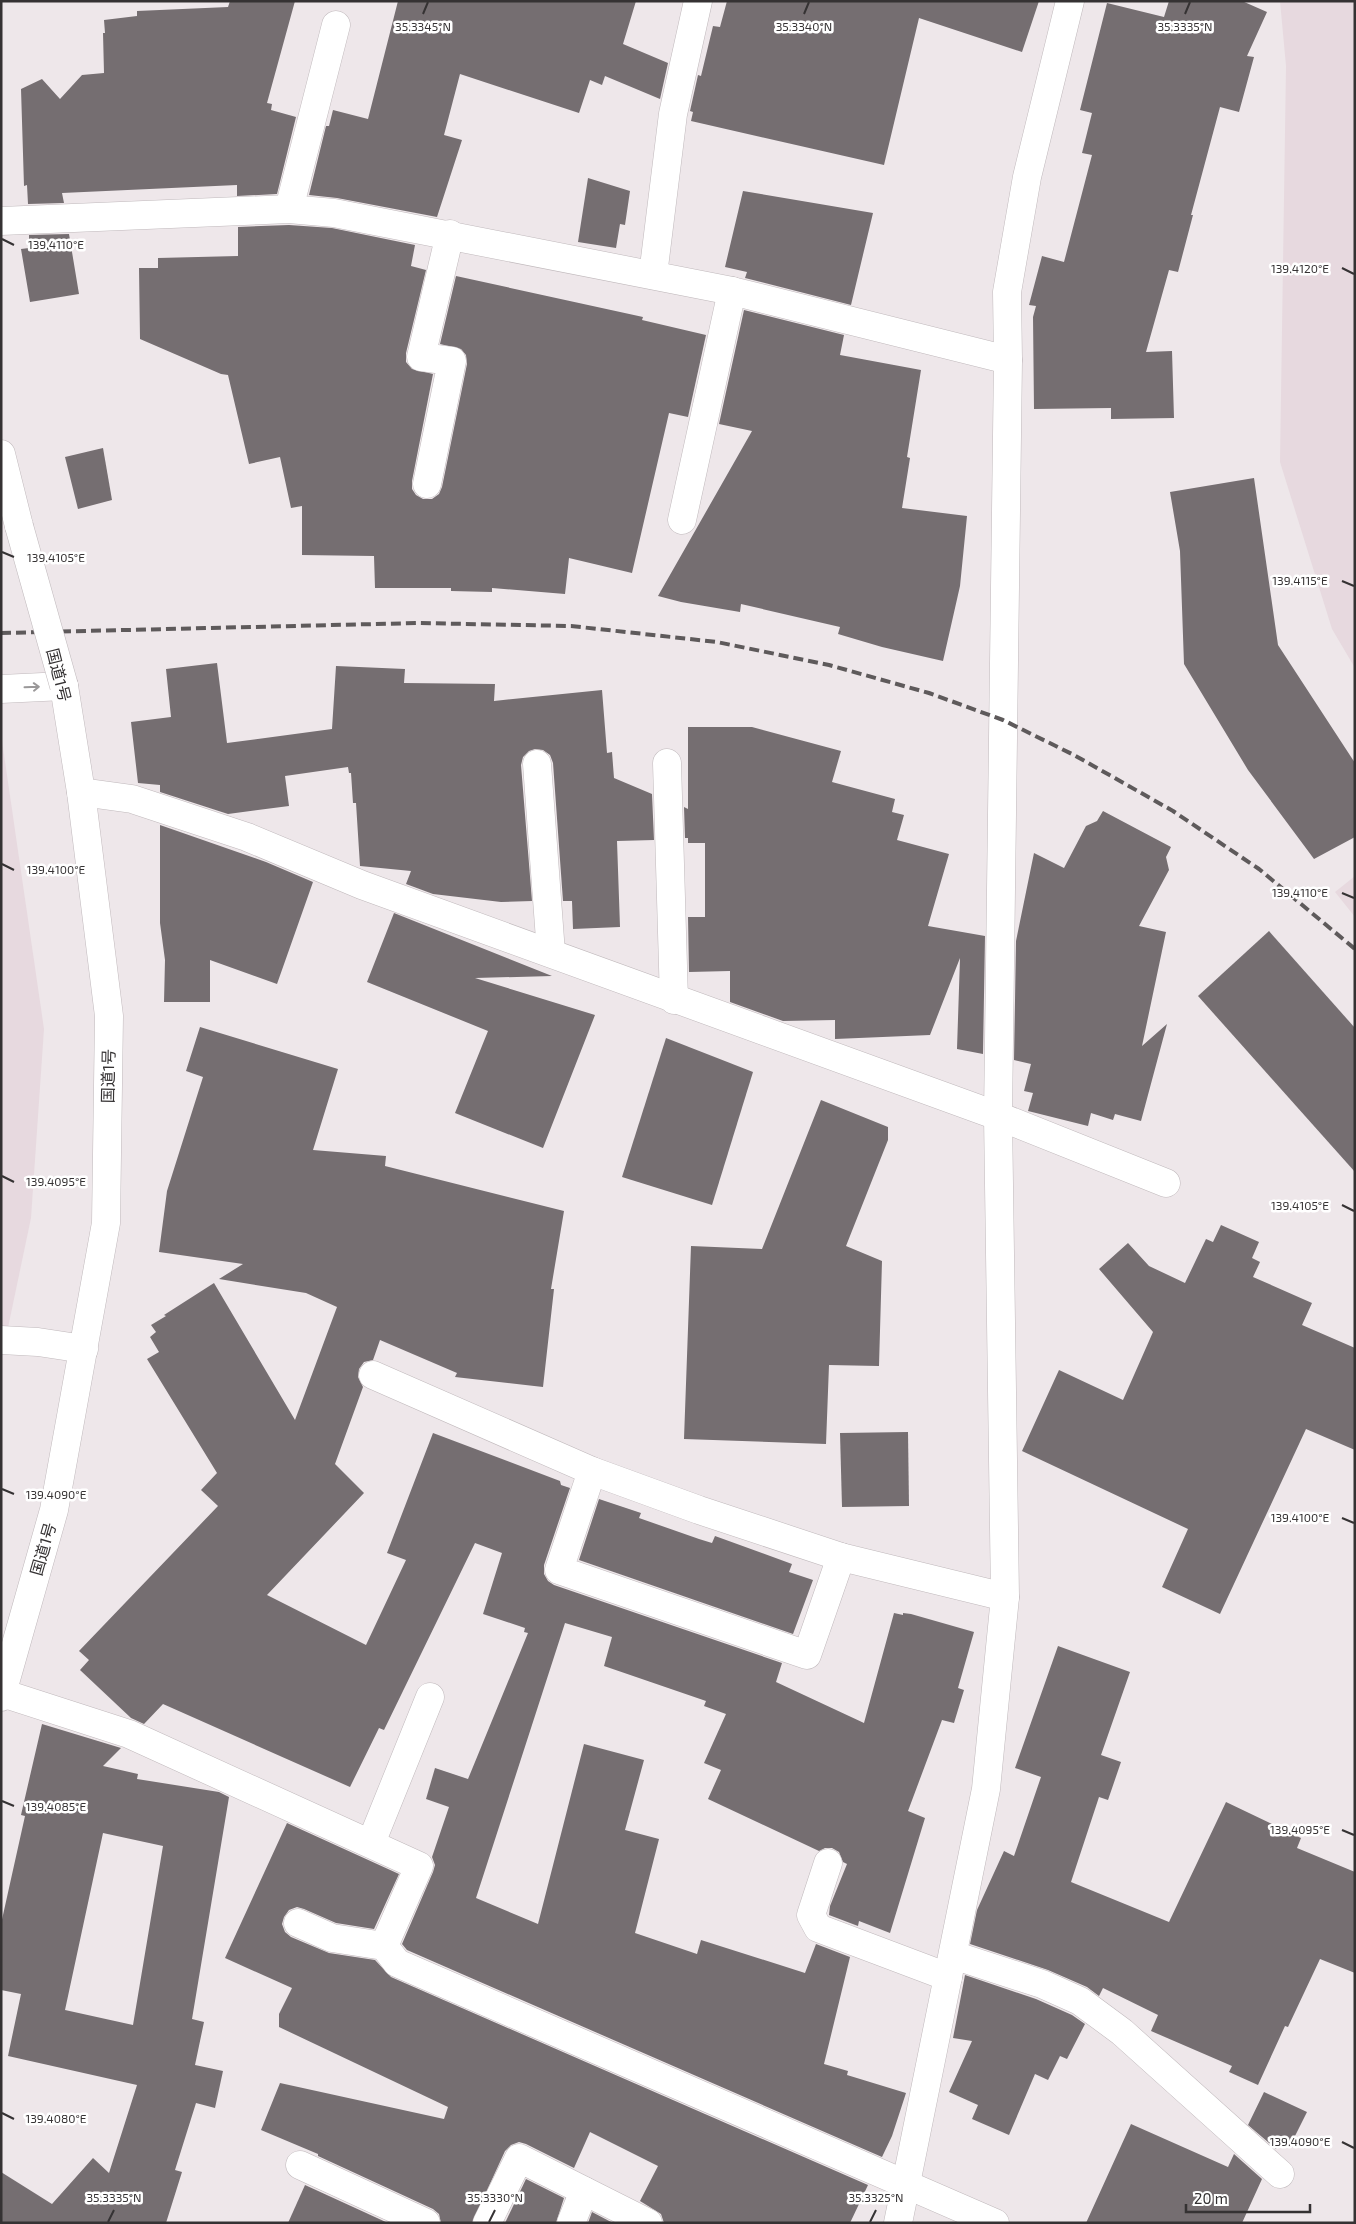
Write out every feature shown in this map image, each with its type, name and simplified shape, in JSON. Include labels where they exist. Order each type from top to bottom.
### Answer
[{"type":"main road","points":[[653,274],[673,114],[698,1]]},
{"type":"main road","points":[[898,2223],[986,1789],[1005,1597],[998,1116],[1008,292],[1027,177],[1070,1]]},
{"type":"main road","points":[[289,210],[336,25]]},
{"type":"main road","points":[[1,221],[289,210],[334,213],[450,234],[732,291],[1008,360]]},
{"type":"main road","points":[[427,484],[452,361],[421,357],[450,234]]},
{"type":"main road","points":[[682,520],[732,291]]},
{"type":"main road","name":"国道1号","points":[[2,1695],[54,1510],[106,1223],[109,1016],[81,792],[64,686],[3,465]]},
{"type":"main road","points":[[1,689],[64,686]]},
{"type":"main road","points":[[667,763],[674,1000]]},
{"type":"main road","points":[[537,764],[552,953]]},
{"type":"main road","points":[[81,792],[132,799],[247,837],[362,885],[552,953],[674,1000],[998,1116],[1166,1183]]},
{"type":"main road","points":[[1,1340],[38,1342],[84,1349]]},
{"type":"main road","points":[[373,1375],[592,1471],[698,1510],[841,1557],[1005,1597]]},
{"type":"main road","points":[[592,1471],[559,1570],[807,1655],[841,1557]]},
{"type":"main road","points":[[2,1695],[129,1734],[419,1866],[384,1946]]},
{"type":"main road","points":[[371,1843],[430,1697]]},
{"type":"main road","points":[[828,1863],[811,1915],[818,1928],[950,1966],[1042,1984],[1080,2001],[1122,2032],[1280,2174]]},
{"type":"main road","points":[[298,1923],[332,1938],[384,1946],[397,1963],[995,2223]]},
{"type":"main road","points":[[487,2223],[519,2158],[648,2223]]},
{"type":"main road","points":[[300,2165],[426,2223]]},
{"type":"main road","points":[[571,2223],[584,2191]]},
{"type":"shaded area","points":[[1280,1],[1355,1],[1355,668],[1332,629],[1280,462],[1286,66]]},
{"type":"shaded area","points":[[1,734],[44,1029],[31,1218],[1,1361]]},
{"type":"shaded area","points":[[1355,876],[1355,917],[1335,892]]},
{"type":"building","points":[[230,1],[295,1],[267,103],[272,104],[271,110],[296,117],[277,194],[237,196],[237,185],[62,193],[64,203],[28,204],[27,185],[24,186],[21,89],[42,79],[60,99],[82,75],[104,73],[104,20],[137,16],[137,11],[228,7]]},
{"type":"building","points":[[398,1],[636,1],[623,44],[668,63],[660,99],[605,76],[602,85],[590,80],[579,113],[460,74],[444,135],[462,140],[437,217],[337,198],[309,195],[326,126],[329,126],[333,110],[368,119]]},
{"type":"building","points":[[727,1],[1039,1],[1022,52],[919,18],[884,165],[691,121],[693,112],[690,111],[698,75],[701,76],[713,26],[720,27]]},
{"type":"building","points":[[1169,1],[1242,1],[1267,12],[1247,56],[1254,57],[1239,112],[1220,107],[1178,272],[1169,270],[1146,352],[1172,351],[1174,418],[1111,419],[1111,408],[1034,409],[1033,317],[1036,306],[1029,305],[1042,256],[1064,262],[1092,155],[1082,153],[1092,113],[1080,110],[1107,3],[1164,17]]},
{"type":"building","points":[[588,178],[630,191],[625,225],[620,224],[616,248],[578,242]]},
{"type":"building","points":[[743,191],[873,213],[851,305],[745,278],[747,272],[725,267]]},
{"type":"building","points":[[289,225],[332,228],[415,245],[411,266],[426,270],[406,353],[406,362],[412,369],[433,374],[412,481],[412,489],[416,495],[423,499],[432,499],[439,494],[442,487],[467,364],[466,355],[461,349],[440,344],[456,276],[643,317],[642,320],[706,335],[688,417],[669,413],[632,573],[569,558],[565,594],[492,588],[492,592],[451,591],[451,588],[375,588],[374,556],[302,555],[302,506],[291,508],[280,457],[249,464],[228,375],[221,374],[140,339],[139,268],[158,268],[158,258],[238,256],[238,227]]},
{"type":"building","points":[[69,234],[79,294],[30,302],[21,249],[29,248],[29,235]]},
{"type":"building","points":[[744,310],[844,335],[840,355],[921,370],[907,457],[910,458],[902,508],[967,516],[960,586],[943,661],[882,647],[838,634],[840,627],[741,604],[740,612],[658,596],[752,431],[719,424]]},
{"type":"building","points":[[103,448],[112,500],[78,509],[65,457]]},
{"type":"building","points":[[1254,478],[1278,645],[1355,763],[1355,837],[1314,859],[1248,770],[1184,664],[1180,551],[1170,492]]},
{"type":"building","points":[[217,663],[227,743],[332,729],[336,666],[405,669],[404,683],[495,684],[494,701],[602,690],[607,753],[612,752],[614,778],[652,794],[654,840],[617,841],[620,927],[573,929],[572,901],[563,901],[553,763],[550,755],[543,750],[535,749],[529,751],[523,757],[521,765],[532,901],[501,902],[433,894],[406,884],[411,871],[360,866],[356,803],[353,803],[351,773],[349,773],[348,767],[285,776],[289,806],[228,814],[160,792],[160,785],[138,783],[131,722],[171,717],[166,669]]},
{"type":"building","points":[[688,727],[752,727],[841,751],[832,782],[895,799],[892,812],[904,815],[897,840],[949,854],[928,926],[985,936],[983,1054],[957,1049],[960,958],[930,1035],[835,1039],[835,1020],[783,1021],[730,1002],[730,971],[689,972],[688,917],[705,917],[705,843],[688,843],[688,838],[685,838],[684,807],[688,809]]},
{"type":"building","points":[[1103,811],[1171,847],[1166,857],[1169,870],[1139,926],[1166,932],[1142,1046],[1167,1024],[1141,1121],[1115,1114],[1113,1120],[1091,1113],[1088,1126],[1028,1111],[1033,1093],[1024,1091],[1031,1064],[1014,1060],[1016,941],[1034,853],[1064,868],[1086,826],[1097,821]]},
{"type":"building","points":[[160,825],[266,862],[313,882],[277,984],[210,960],[210,1002],[164,1002],[165,960],[160,923]]},
{"type":"building","points":[[394,913],[552,976],[475,978],[595,1015],[543,1148],[455,1113],[488,1031],[367,982]]},
{"type":"building","points":[[1269,931],[1355,1028],[1355,1172],[1198,996]]},
{"type":"building","points":[[200,1027],[338,1069],[313,1150],[386,1156],[385,1166],[564,1211],[551,1289],[554,1289],[543,1387],[455,1377],[457,1373],[380,1340],[373,1360],[364,1362],[359,1369],[358,1377],[363,1387],[335,1464],[364,1493],[267,1595],[366,1645],[406,1560],[387,1553],[433,1433],[560,1481],[561,1485],[570,1488],[544,1565],[544,1574],[548,1581],[554,1585],[782,1663],[776,1682],[864,1723],[894,1613],[911,1614],[974,1632],[958,1688],[964,1690],[954,1723],[942,1720],[908,1811],[925,1818],[890,1933],[859,1921],[858,1926],[829,1915],[830,1906],[847,1864],[843,1862],[839,1852],[832,1848],[825,1848],[819,1851],[708,1799],[721,1770],[704,1763],[726,1714],[704,1706],[706,1701],[604,1666],[612,1637],[565,1623],[476,1898],[538,1924],[584,1744],[644,1760],[625,1830],[659,1839],[635,1933],[697,1954],[701,1940],[805,1973],[816,1944],[850,1957],[824,2064],[848,2071],[847,2075],[906,2093],[892,2136],[882,2157],[407,1950],[402,1944],[433,1872],[435,1865],[432,1857],[449,1807],[426,1799],[435,1768],[468,1779],[528,1633],[524,1632],[525,1628],[483,1614],[502,1553],[475,1543],[384,1730],[379,1728],[350,1787],[163,1704],[144,1724],[131,1718],[80,1670],[89,1660],[79,1651],[218,1506],[201,1490],[217,1473],[147,1359],[159,1352],[150,1337],[156,1332],[151,1325],[214,1283],[295,1420],[337,1307],[306,1293],[219,1279],[243,1264],[159,1252],[167,1191],[203,1077],[186,1071]]},
{"type":"building","points":[[666,1038],[753,1072],[712,1205],[622,1177]]},
{"type":"building","points":[[821,1100],[888,1127],[888,1140],[846,1246],[882,1261],[879,1366],[829,1365],[826,1444],[684,1439],[691,1246],[762,1249]]},
{"type":"building","points":[[1221,1225],[1259,1242],[1252,1258],[1260,1262],[1253,1277],[1312,1303],[1302,1325],[1355,1348],[1355,1450],[1306,1429],[1220,1614],[1162,1587],[1188,1529],[1022,1451],[1059,1370],[1123,1400],[1153,1332],[1099,1269],[1128,1243],[1149,1266],[1185,1283],[1206,1239],[1213,1242]]},
{"type":"building","points":[[908,1432],[909,1506],[842,1507],[840,1433]]},
{"type":"building","points":[[599,1499],[641,1513],[639,1518],[699,1539],[712,1543],[715,1536],[792,1564],[789,1572],[813,1580],[793,1634],[579,1560]]},
{"type":"building","points":[[1058,1646],[1130,1672],[1101,1755],[1121,1762],[1108,1800],[1099,1797],[1071,1882],[1169,1922],[1226,1802],[1301,1838],[1297,1848],[1355,1872],[1355,1973],[1320,1959],[1288,2027],[1285,2026],[1258,2085],[1229,2072],[1232,2066],[1151,2031],[1158,2015],[1103,1988],[1099,1996],[1087,1987],[1048,1970],[970,1944],[977,1910],[1004,1851],[1014,1856],[1041,1777],[1015,1768]]},
{"type":"building","points":[[42,1724],[121,1748],[103,1766],[138,1774],[137,1779],[219,1792],[229,1797],[192,2019],[204,2022],[195,2065],[223,2071],[215,2108],[196,2103],[175,2170],[182,2172],[166,2223],[1,2223],[1,2172],[52,2204],[93,2158],[109,2173],[137,2085],[8,2056],[21,1994],[1,1990],[1,1924],[25,1816],[21,1815]],"holes":[[[103,1833],[163,1846],[133,2025],[65,2010]]]},
{"type":"building","points":[[287,1823],[399,1874],[374,1929],[336,1923],[297,1907],[289,1910],[282,1924],[285,1932],[291,1937],[329,1953],[375,1960],[391,1977],[868,2185],[850,2223],[664,2223],[661,2214],[640,2201],[658,2166],[590,2132],[574,2168],[526,2144],[519,2142],[511,2145],[505,2151],[472,2223],[441,2223],[439,2214],[433,2209],[318,2156],[318,2154],[261,2130],[280,2083],[444,2119],[448,2107],[279,2027],[279,2014],[292,1988],[225,1958]]},
{"type":"building","points":[[965,1975],[1036,1999],[1072,2015],[1085,2024],[1067,2059],[1060,2056],[1048,2080],[1035,2074],[1009,2135],[972,2119],[978,2105],[949,2092],[972,2041],[953,2038]]},
{"type":"building","points":[[1264,2092],[1307,2112],[1292,2142],[1281,2137],[1276,2149],[1248,2125]]},
{"type":"building","points":[[1131,2124],[1228,2167],[1234,2154],[1262,2179],[1242,2223],[1086,2223]]},
{"type":"building","points":[[526,2179],[564,2198],[556,2223],[505,2223]]},
{"type":"building","points":[[305,2185],[388,2223],[288,2223]]},
{"type":"building","points":[[592,2212],[613,2223],[588,2223]]},
{"type":"railway","points":[[1,633],[418,623],[571,626],[717,642],[829,665],[929,693],[1003,720],[1074,755],[1173,811],[1259,869],[1355,949]]}]
